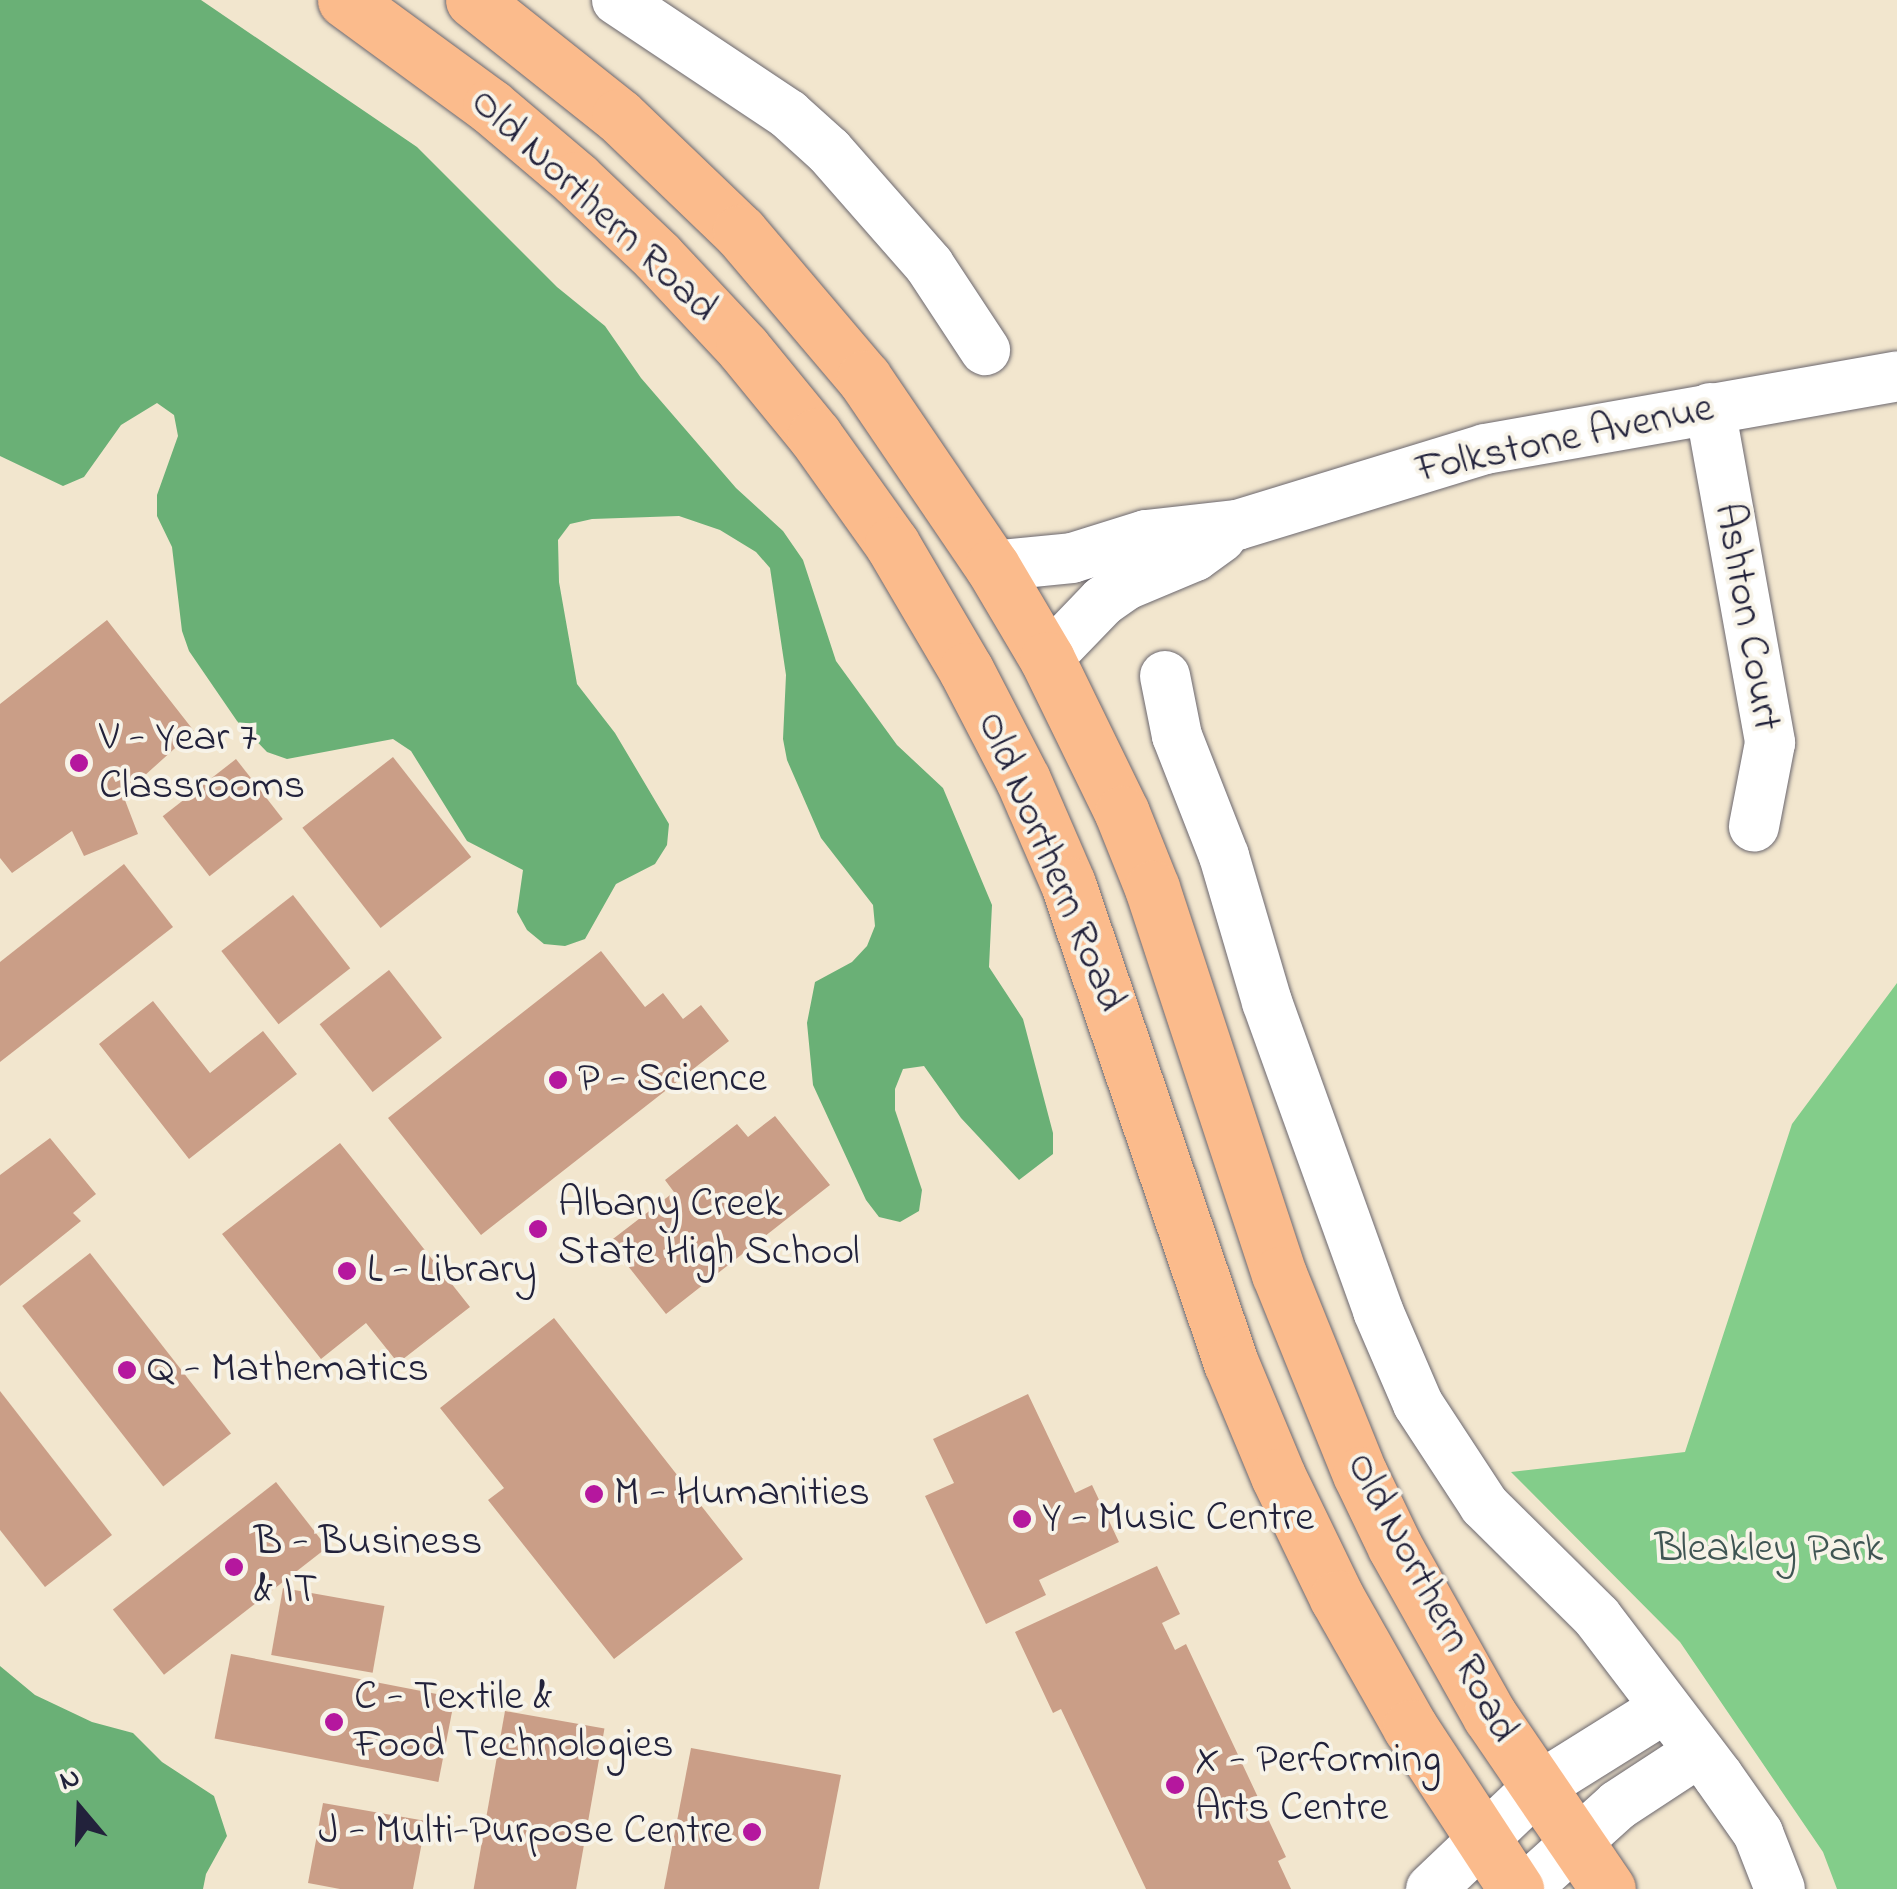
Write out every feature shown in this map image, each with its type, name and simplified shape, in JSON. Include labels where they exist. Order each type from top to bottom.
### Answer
[{"type":"highway","name":"Old Northern Road","points":[[345,0],[490,106],[576,179],[657,256],[744,348],[815,436],[892,544],[982,702],[1068,884],[1232,1362],[1278,1476],[1364,1646],[1516,1889]]},
{"type":"highway","name":"Old Northern Road","points":[[474,0],[619,116],[740,232],[864,378],[992,566],[1047,659],[1122,814],[1152,888],[1280,1274],[1360,1474],[1470,1682],[1537,1788],[1608,1889]]},
{"type":"street","points":[[617,0],[788,114],[828,151],[929,264],[985,350]]},
{"type":"street","name":"Folkstone Avenue","points":[[992,566],[1072,558],[1146,535],[1237,525],[1485,449],[1897,376]]},
{"type":"street","name":"Ashton Court","points":[[1710,408],[1770,743],[1754,826]]},
{"type":"street","name":"Folkstone Avenue","points":[[1047,659],[1103,601],[1126,585],[1195,556],[1237,525]]},
{"type":"street","name":"Old Northern Road","points":[[1165,676],[1176,736],[1224,856],[1267,1002],[1378,1310],[1418,1404],[1484,1505],[1596,1616],[1699,1752],[1758,1833],[1780,1889]]},
{"type":"street","name":"Old Northern Road","points":[[1537,1788],[1665,1708]]},
{"type":"street","points":[[1525,1889],[1618,1805],[1699,1752]]},
{"type":"street","points":[[1432,1889],[1480,1837],[1537,1788]]},
{"type":"green space","points":[[0,0],[201,0],[417,147],[557,287],[605,326],[641,378],[736,488],[783,531],[803,560],[836,661],[897,745],[943,788],[992,905],[989,967],[1023,1019],[1053,1133],[1053,1154],[1019,1180],[961,1118],[924,1066],[903,1069],[895,1089],[895,1110],[922,1190],[919,1211],[900,1222],[879,1217],[866,1200],[813,1085],[807,1023],[815,982],[852,962],[867,946],[875,926],[873,905],[821,838],[787,760],[783,739],[786,675],[770,568],[756,552],[720,530],[679,516],[592,519],[570,524],[558,540],[559,582],[577,684],[615,733],[669,824],[667,845],[655,864],[616,884],[585,939],[565,946],[544,944],[527,930],[517,912],[523,870],[467,841],[411,751],[393,739],[287,759],[267,752],[237,721],[189,651],[182,631],[172,547],[157,516],[157,495],[178,436],[174,415],[157,403],[121,425],[84,477],[63,486],[0,456]]},
{"type":"green space","name":"Bleakley Park","points":[[1897,983],[1897,1889],[1837,1889],[1823,1852],[1680,1642],[1511,1472],[1685,1452],[1792,1124]]},
{"type":"green space","points":[[0,1666],[35,1695],[92,1722],[133,1733],[162,1762],[214,1796],[227,1836],[206,1874],[203,1889],[0,1889]]},
{"type":"building","name":"V - Year 7 Classrooms","points":[[107,620],[194,731],[123,795],[138,834],[84,856],[72,831],[12,873],[0,858],[0,704]]},
{"type":"building","points":[[393,757],[471,857],[381,928],[302,828]]},
{"type":"building","points":[[236,759],[283,819],[210,876],[163,816]]},
{"type":"building","points":[[124,864],[173,927],[0,1062],[0,962]]},
{"type":"building","points":[[293,895],[350,968],[279,1024],[221,951]]},
{"type":"building","name":"P - Science","points":[[601,951],[645,1007],[663,993],[683,1019],[701,1005],[729,1041],[481,1235],[388,1118]]},
{"type":"building","points":[[389,970],[442,1038],[373,1092],[320,1024]]},
{"type":"building","points":[[153,1001],[210,1073],[263,1031],[297,1074],[189,1159],[99,1044]]},
{"type":"building","points":[[775,1116],[830,1185],[666,1314],[609,1242],[674,1192],[665,1180],[737,1124],[748,1137]]},
{"type":"building","points":[[50,1138],[96,1194],[73,1213],[81,1221],[0,1286],[0,1175]]},
{"type":"building","name":"L - Library","points":[[340,1143],[470,1307],[398,1363],[366,1323],[321,1359],[222,1234]]},
{"type":"building","name":"Q - Mathematics","points":[[90,1253],[231,1433],[163,1486],[22,1306]]},
{"type":"building","name":"M - Humanities","points":[[554,1318],[743,1559],[614,1659],[488,1500],[504,1488],[440,1408]]},
{"type":"building","points":[[0,1391],[112,1535],[45,1587],[0,1530]]},
{"type":"building","name":"Y - Music Centre","points":[[1028,1394],[1075,1493],[1092,1485],[1119,1542],[1039,1580],[1046,1595],[986,1624],[925,1496],[954,1483],[933,1439]]},
{"type":"building","name":"B - Business & IT","points":[[276,1482],[327,1547],[164,1675],[113,1609]]},
{"type":"building","name":"X - Performing Arts Centre","points":[[1157,1566],[1180,1614],[1162,1623],[1175,1650],[1186,1644],[1286,1857],[1278,1861],[1291,1889],[1146,1889],[1061,1709],[1053,1713],[1015,1632]]},
{"type":"building","points":[[283,1588],[384,1606],[373,1673],[271,1655]]},
{"type":"building","name":"C - Textile & Food Technologies","points":[[231,1654],[455,1698],[438,1782],[215,1738]]},
{"type":"building","points":[[505,1711],[604,1729],[576,1889],[474,1889]]},
{"type":"building","name":"J - Multi-Purpose Centre","points":[[691,1748],[841,1775],[819,1889],[664,1889]]},
{"type":"building","points":[[323,1803],[426,1821],[413,1889],[340,1889],[308,1883]]},
{"type":"place","name":"V - Year 7 Classrooms","points":[[79,763]]},
{"type":"place","name":"P - Science","points":[[558,1080]]},
{"type":"place","name":"Albany Creek State High School","points":[[538,1229]]},
{"type":"place","name":"L - Library","points":[[347,1271]]},
{"type":"place","name":"Q - Mathematics","points":[[127,1370]]},
{"type":"place","name":"M - Humanities","points":[[594,1494]]},
{"type":"place","name":"Y - Music Centre","points":[[1022,1519]]},
{"type":"place","name":"B - Business & IT","points":[[234,1567]]},
{"type":"place","name":"C - Textile & Food Technologies","points":[[334,1722]]},
{"type":"place","name":"X - Performing Arts Centre","points":[[1175,1785]]},
{"type":"place","name":"J - Multi-Purpose Centre","points":[[752,1832]]}]
